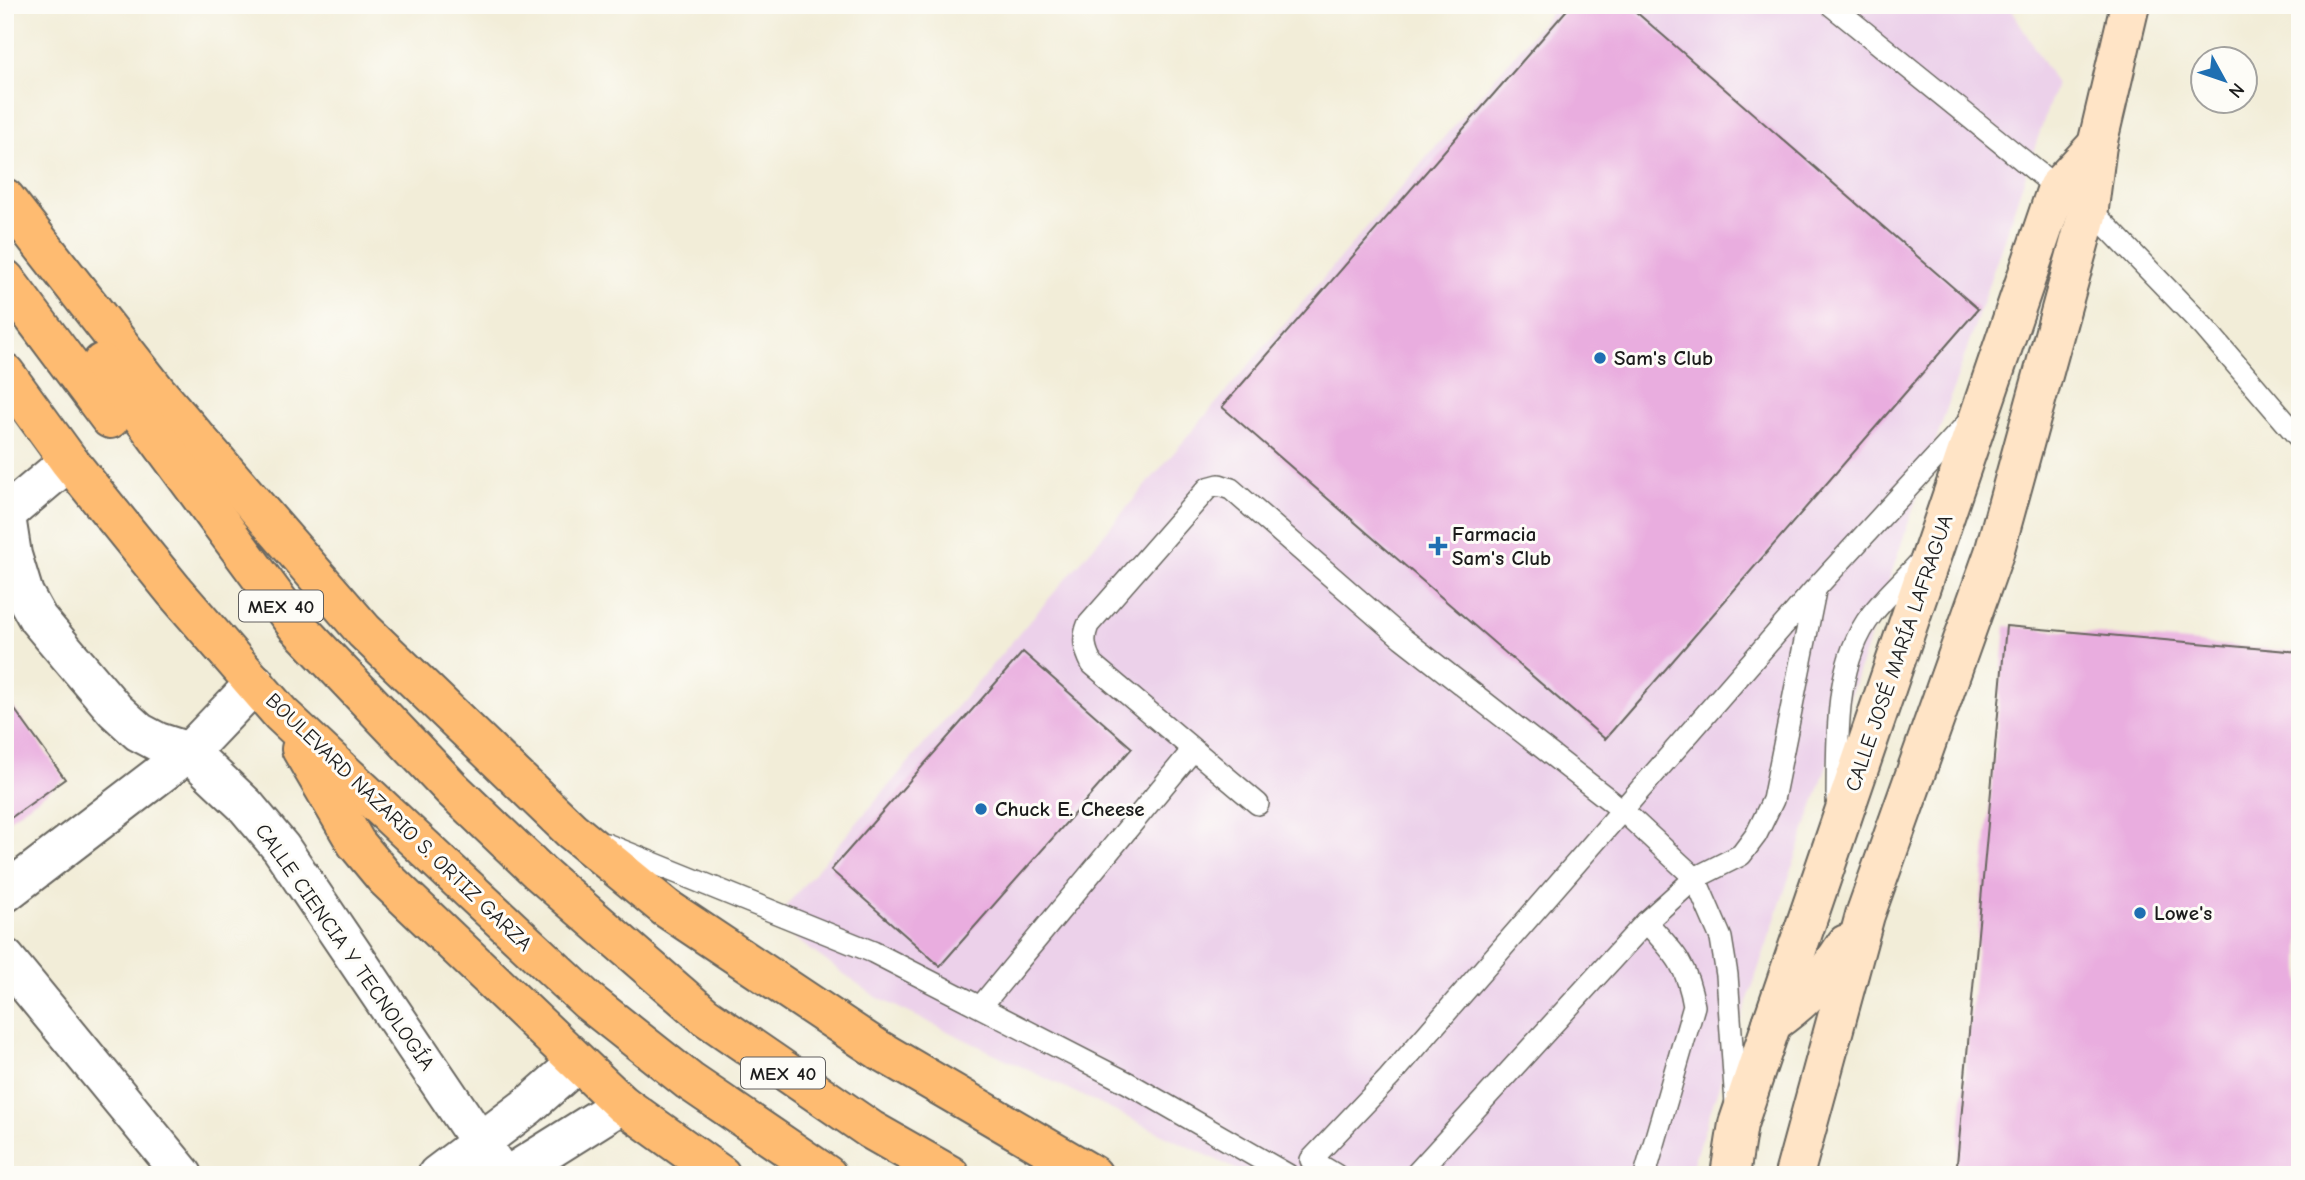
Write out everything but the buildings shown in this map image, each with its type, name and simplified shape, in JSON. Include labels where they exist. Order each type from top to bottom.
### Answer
[{"type":"highway","name":"MEX 40","points":[[5,199],[100,361],[296,625],[461,798],[629,952],[705,1016],[791,1078],[871,1130],[950,1175]]},
{"type":"highway","points":[[5,199],[157,392],[364,631],[571,830],[666,908],[878,1050],[1093,1175]]},
{"type":"highway","points":[[5,279],[182,514],[296,625]]},
{"type":"highway","name":"BOULEVARD NAZARIO S. ORTIZ GARZA","points":[[5,373],[69,461],[175,592],[281,714],[588,1001],[689,1081],[827,1175]]},
{"type":"highway","points":[[281,714],[348,831],[384,878],[622,1104],[721,1175]]},
{"type":"main road","name":"CALLE JOSÉ MARÍA LAFRAGUA","points":[[1794,1175],[1865,915],[1994,554],[2089,208],[2095,177],[2096,145],[2130,5]]},
{"type":"main road","name":"CALLE JOSÉ MARÍA LAFRAGUA","points":[[1730,1175],[1738,1124],[2057,188],[2096,145]]},
{"type":"main road","points":[[1772,1023],[1805,999],[1821,982],[1865,915]]},
{"type":"street","points":[[6,513],[69,461]]},
{"type":"street","name":"CALLE CIENCIA Y TECNOLOGÍA","points":[[6,513],[12,555],[24,594],[38,619],[115,710],[139,732],[158,742],[189,752],[245,805],[281,848],[502,1175]]},
{"type":"street","points":[[5,893],[189,752],[255,683]]},
{"type":"street","points":[[5,958],[183,1175]]},
{"type":"street","points":[[437,1175],[528,1106],[577,1063]]},
{"type":"street","points":[[509,1175],[622,1104]]},
{"type":"lane","points":[[1831,5],[2057,188],[2089,208],[2204,327],[2300,439]]},
{"type":"lane","points":[[571,830],[873,952],[982,1005],[1128,1083],[1289,1175],[1311,1160],[1415,1049],[1815,589],[1984,404]]},
{"type":"lane","points":[[1258,804],[1092,664],[1084,649],[1084,634],[1088,625],[1208,488],[1219,485],[1231,489],[1402,638],[1622,809],[1695,878],[1721,938],[1738,1124]]},
{"type":"lane","points":[[1415,1175],[1646,922],[1695,878],[1741,855],[1756,835],[1773,800],[1815,589]]},
{"type":"lane","points":[[982,1005],[1192,751]]},
{"type":"lane","points":[[1645,1175],[1694,1006],[1689,978],[1677,957],[1646,922]]},
{"type":"lane","points":[[1311,1160],[1336,1175]]},
{"type":"shaded area","points":[[1557,5],[2009,5],[2056,84],[1689,1175],[1248,1175],[876,997],[772,922]]},
{"type":"place","name":"Sam's Club","points":[[1600,358]]},
{"type":"place","name":"Farmacia Sam's Club","points":[[1438,546]]},
{"type":"place","name":"Chuck E. Cheese","points":[[981,809]]},
{"type":"place","name":"Lowe's","points":[[2140,913]]}]
